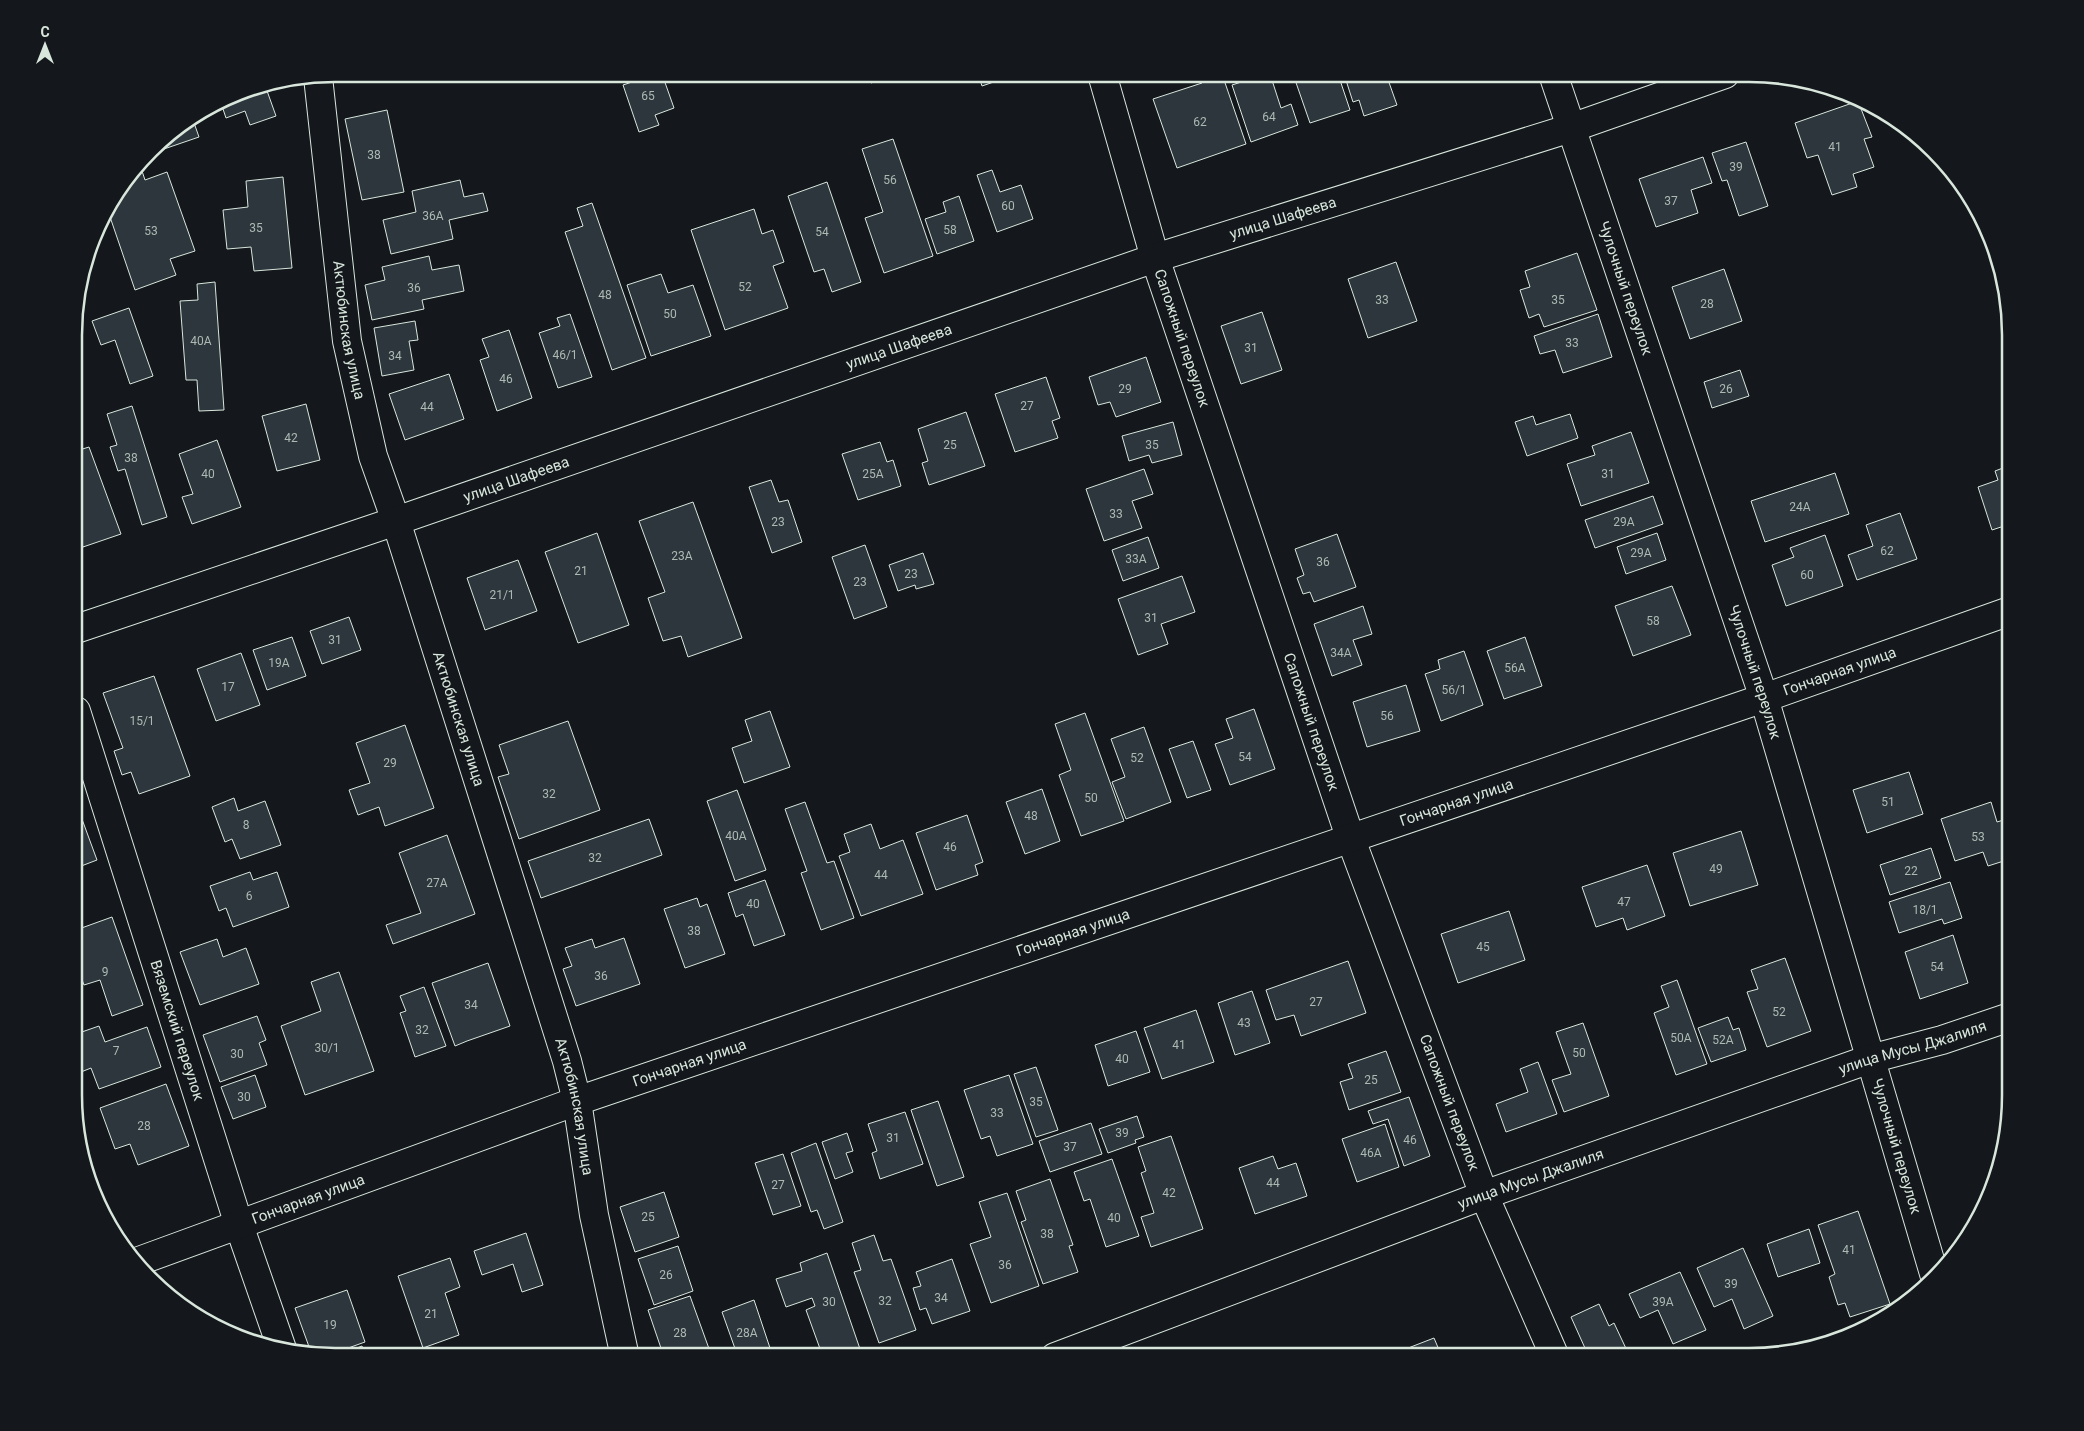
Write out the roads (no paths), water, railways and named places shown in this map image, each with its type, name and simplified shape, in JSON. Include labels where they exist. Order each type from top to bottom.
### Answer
[{"type":"street","name":"Сапожный переулок","points":[[1104,82],[1155,258],[1350,837],[1484,1195],[1551,1348]]},
{"type":"street","name":"Чулочный переулок","points":[[1556,82],[1764,698],[1932,1269]]},
{"type":"street","name":"улица Шафеева","points":[[82,627],[396,521],[1155,258],[1571,128],[1702,82]]},
{"type":"street","name":"Актюбинская улица","points":[[319,83],[347,341],[373,456],[396,521],[567,1060],[577,1101],[594,1215],[623,1348]]},
{"type":"street","name":"Гончарная улица","points":[[143,1260],[577,1101],[1764,698],[2002,614]]},
{"type":"street","name":"Вяземский переулок","points":[[82,730],[239,1225],[280,1342]]},
{"type":"street","name":"улица Мусы Джалиля","points":[[1079,1348],[1484,1195],[1870,1059],[1942,1040],[2002,1020]]}]
